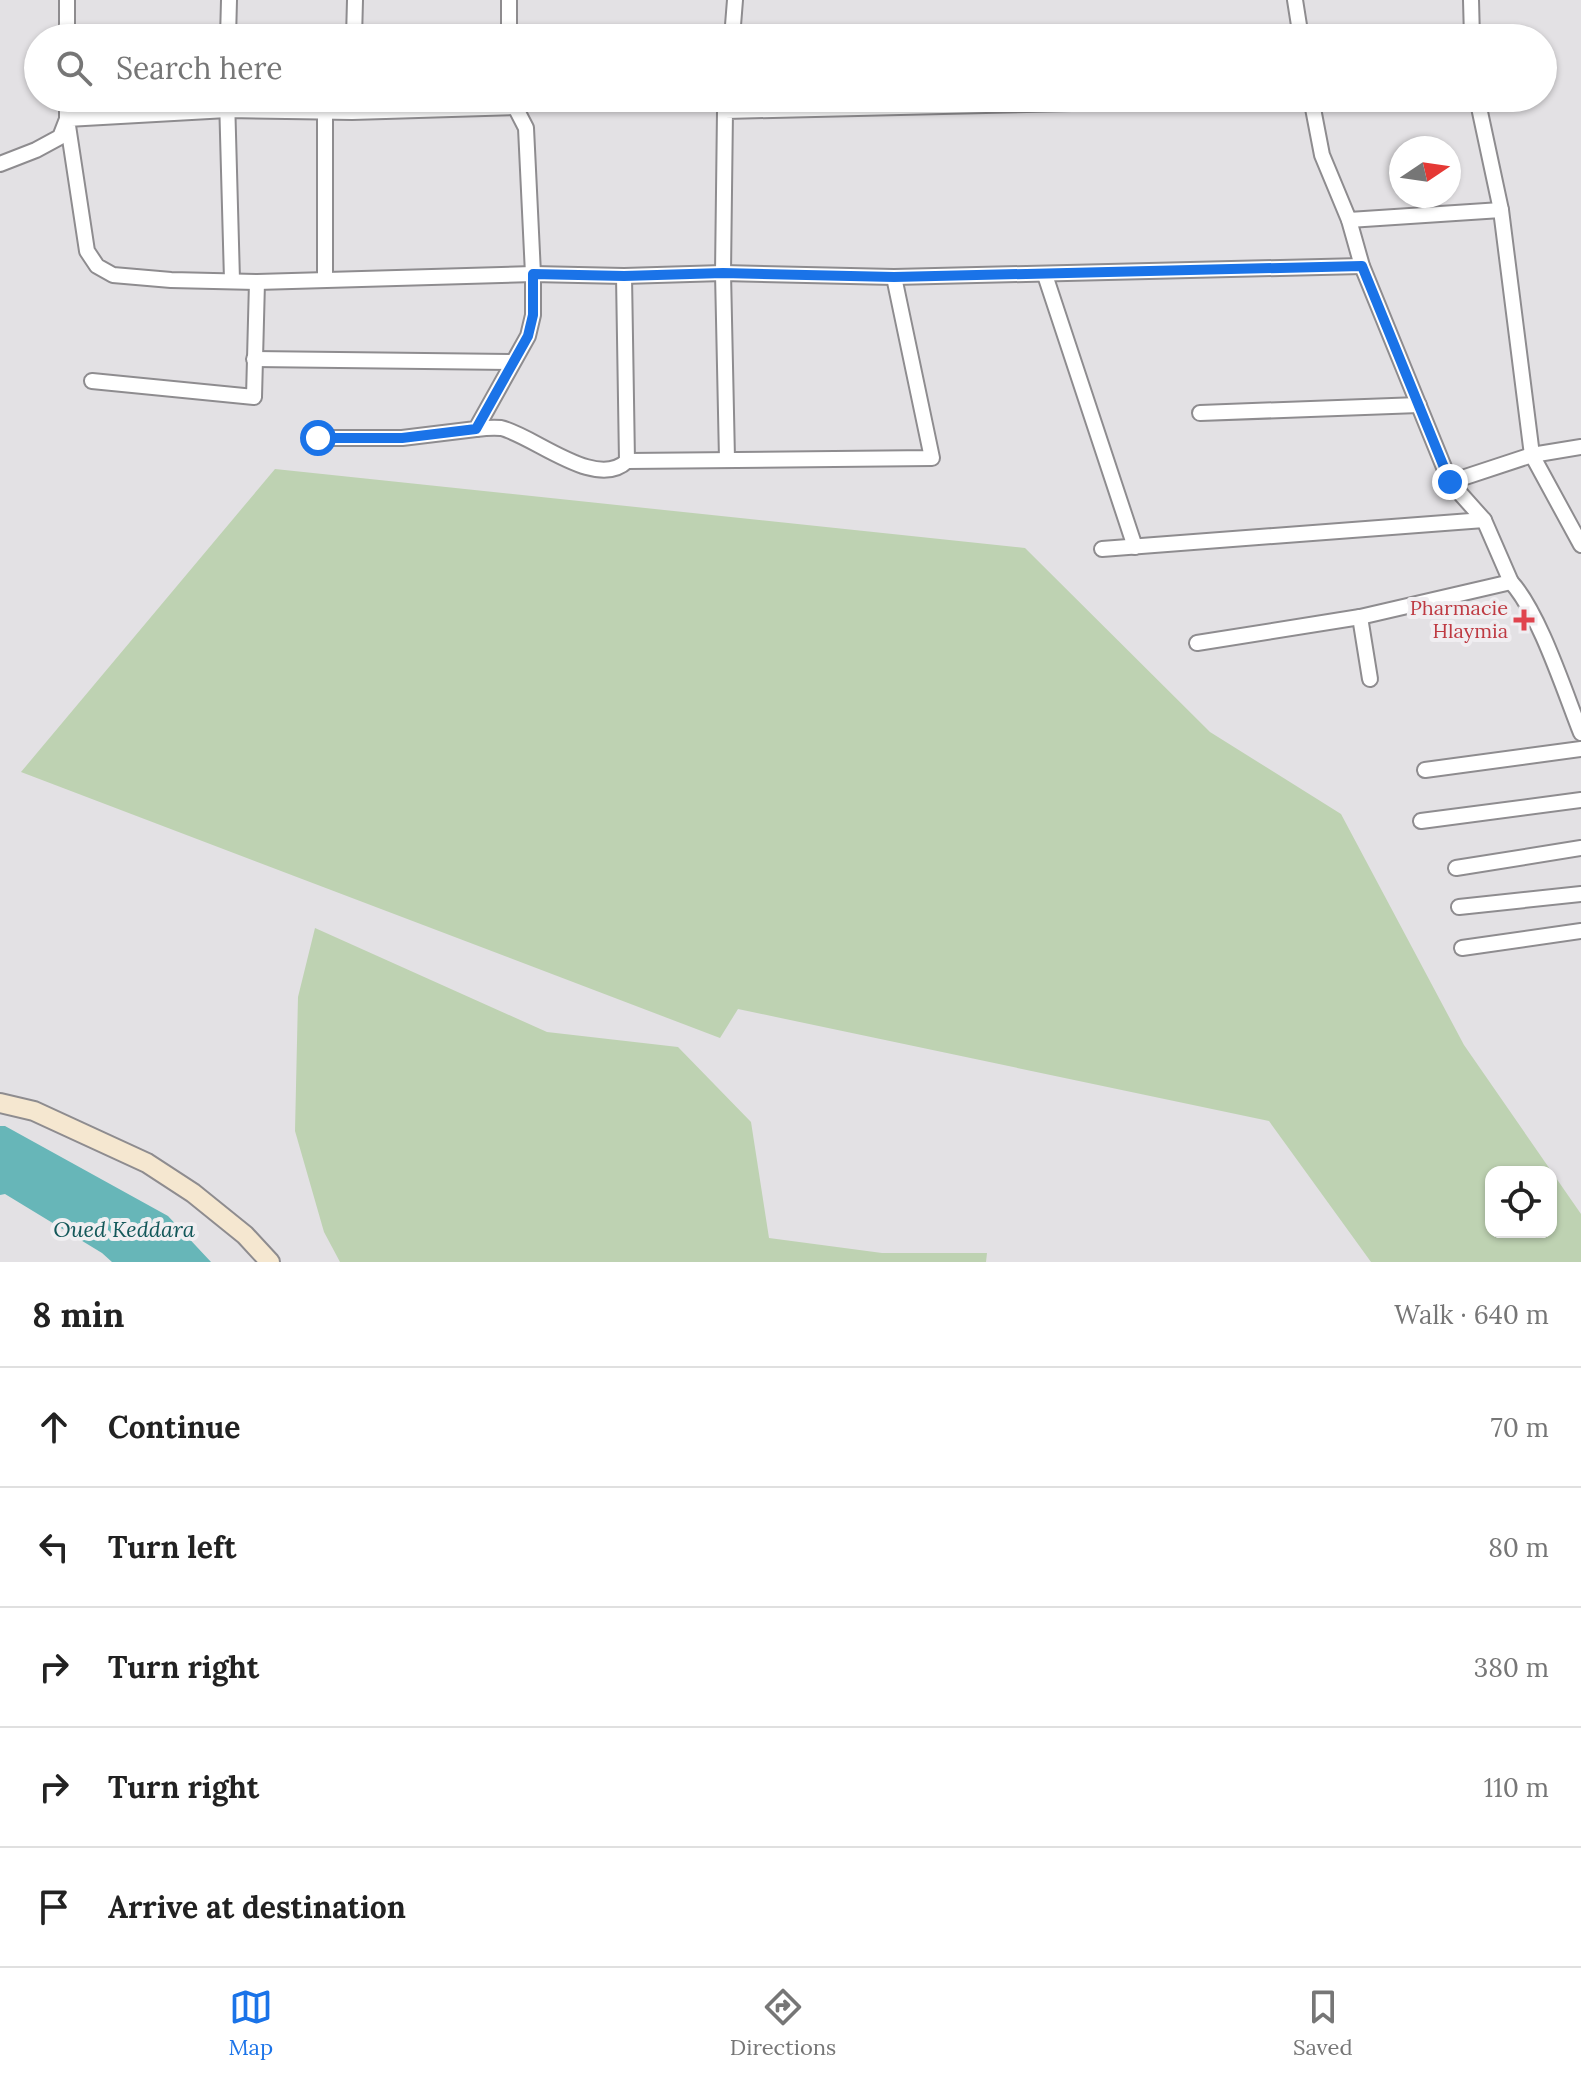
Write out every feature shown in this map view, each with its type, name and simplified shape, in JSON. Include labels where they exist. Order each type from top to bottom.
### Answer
[{"type":"main road","points":[[0,1103],[34,1111],[147,1163],[214,1210],[245,1235],[270,1262]]},
{"type":"street","points":[[67,0],[67,24]]},
{"type":"street","points":[[228,24],[229,0]]},
{"type":"street","points":[[354,24],[355,0]]},
{"type":"street","points":[[509,0],[509,24]]},
{"type":"street","points":[[733,24],[735,0]]},
{"type":"street","points":[[1295,0],[1299,24]]},
{"type":"street","points":[[1471,0],[1472,24]]},
{"type":"street","points":[[67,112],[87,251],[97,266],[113,275],[257,282],[533,274],[1045,275],[1362,266]]},
{"type":"street","points":[[67,119],[142,112]]},
{"type":"street","points":[[227,112],[232,280]]},
{"type":"street","points":[[325,112],[325,279]]},
{"type":"street","points":[[476,429],[528,336],[533,315],[526,128],[518,112]]},
{"type":"street","points":[[725,112],[723,273],[727,459]]},
{"type":"street","points":[[1314,112],[1322,155],[1349,220],[1362,266],[1450,482],[1484,520],[1511,582],[1521,593],[1539,632],[1581,733]]},
{"type":"street","points":[[1480,112],[1501,210],[1532,455],[1581,545]]},
{"type":"street","points":[[0,164],[60,137],[67,119]]},
{"type":"street","points":[[1349,220],[1501,210]]},
{"type":"street","points":[[1045,275],[1135,547]]},
{"type":"street","points":[[624,276],[627,461]]},
{"type":"street","points":[[318,438],[402,438],[476,429],[504,429],[569,461],[606,470],[614,470],[627,461],[932,458],[894,277]]},
{"type":"street","points":[[92,381],[254,397],[257,282]]},
{"type":"street","points":[[254,359],[511,362]]},
{"type":"street","points":[[1200,413],[1419,405]]},
{"type":"street","points":[[1450,482],[1532,455],[1581,447]]},
{"type":"street","points":[[1102,549],[1484,520]]},
{"type":"street","points":[[1197,643],[1360,617],[1511,582]]},
{"type":"street","points":[[1360,617],[1370,679]]},
{"type":"street","points":[[1425,770],[1581,749]]},
{"type":"street","points":[[1421,821],[1581,800]]},
{"type":"street","points":[[1456,868],[1581,848]]},
{"type":"street","points":[[1459,907],[1581,894]]},
{"type":"street","points":[[1462,948],[1581,931]]},
{"type":"green space","points":[[275,469],[1025,548],[1210,732],[1341,814],[1464,1045],[1548,1166],[1485,1166],[1485,1238],[1557,1238],[1557,1179],[1581,1214],[1581,1262],[1371,1262],[1269,1121],[738,1009],[720,1038],[21,772]]},
{"type":"green space","points":[[315,928],[547,1032],[678,1047],[751,1122],[769,1238],[882,1253],[987,1253],[986,1262],[340,1262],[324,1232],[295,1131],[298,997]]},
{"type":"water","name":"Oued Keddara","points":[[0,1126],[168,1216],[211,1262],[112,1262],[5,1194],[0,1195]]},
{"type":"place","name":"Pharmacie Hlaymia","points":[[1524,620]]},
{"type":"route","points":[[318,438],[402,438],[476,429],[528,336],[533,315],[533,274],[624,276],[723,273],[894,277],[1362,266],[1450,482]]}]
